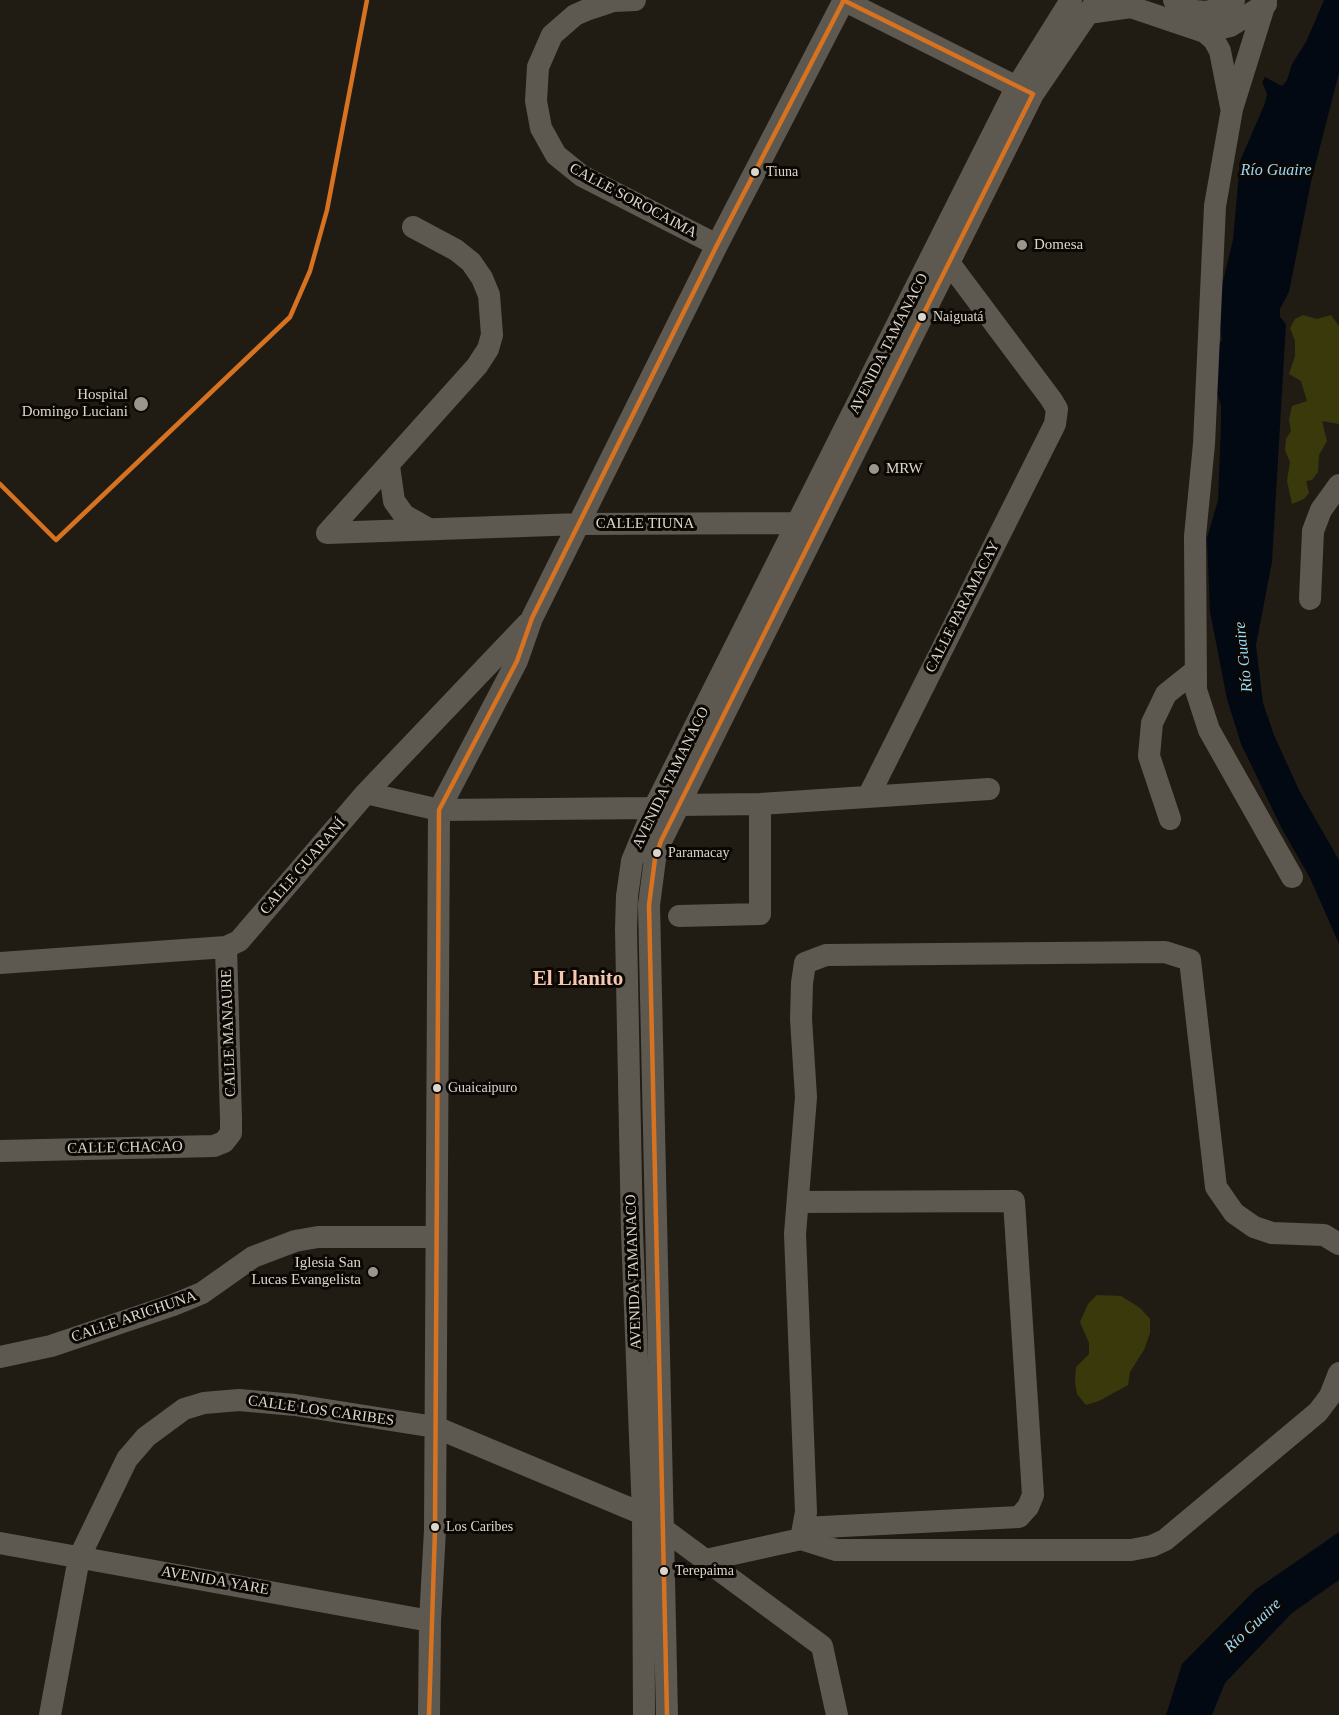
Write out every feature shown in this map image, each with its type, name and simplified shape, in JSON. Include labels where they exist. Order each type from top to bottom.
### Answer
[{"type":"street","name":"CALLE SOROCAIMA","points":[[635,0],[613,2],[589,9],[575,15],[552,35],[538,67],[536,101],[541,128],[546,141],[556,155],[582,176],[717,245]]},
{"type":"street","points":[[429,1715],[429,1622],[435,1530],[439,810],[517,661],[532,618],[717,245],[842,0],[1025,91]]},
{"type":"street","points":[[1174,0],[1194,11],[1206,12],[1219,9],[1234,0]]},
{"type":"street","points":[[1204,32],[1230,26],[1266,2]]},
{"type":"street","points":[[1266,2],[1232,109],[1222,157],[1211,268],[1204,444],[1195,536],[1196,690],[1209,730],[1292,877]]},
{"type":"street","points":[[1085,4],[1131,7],[1204,32],[1214,40],[1220,51],[1232,109]]},
{"type":"street","name":"AVENIDA TAMANACO","points":[[667,1715],[649,905],[655,859],[809,525],[1025,91],[1085,4]]},
{"type":"street","name":"AVENIDA TAMANACO","points":[[644,1715],[643,1514],[632,1232],[627,896],[632,861],[654,808],[950,264],[1025,91]]},
{"type":"street","points":[[413,227],[456,250],[471,262],[482,278],[489,295],[492,335],[488,349],[477,366],[389,465],[390,489],[394,501],[404,515],[431,530]]},
{"type":"street","name":"CALLE PARAMACAY","points":[[868,797],[1055,424],[1057,409],[1051,399],[950,264]]},
{"type":"street","name":"CALLE TIUNA","points":[[389,465],[327,533],[580,524],[809,525]]},
{"type":"street","points":[[1310,599],[1313,531],[1321,510],[1339,485]]},
{"type":"street","name":"CALLE GUARANÍ","points":[[226,947],[239,941],[366,793],[532,618]]},
{"type":"street","points":[[1170,819],[1149,756],[1152,723],[1166,694],[1196,670]]},
{"type":"street","points":[[679,805],[760,804],[989,789]]},
{"type":"street","points":[[366,793],[439,810],[654,808]]},
{"type":"street","points":[[679,916],[760,914],[760,804]]},
{"type":"street","points":[[0,963],[226,947]]},
{"type":"street","name":"CALLE MANAURE","points":[[226,947],[231,1119]]},
{"type":"street","points":[[802,1534],[806,1512],[795,1234],[806,1097],[801,1019],[805,963],[826,955],[1165,952],[1190,960],[1216,1187],[1234,1213],[1254,1227],[1272,1233],[1324,1235],[1339,1244]]},
{"type":"street","name":"CALLE CHACAO","points":[[0,1151],[214,1146],[224,1142],[231,1132],[231,1119]]},
{"type":"street","points":[[706,1560],[802,1534],[1019,1516],[1028,1507],[1033,1495],[1014,1201],[799,1202]]},
{"type":"street","name":"CALLE ARICHUNA","points":[[0,1357],[51,1346],[173,1305],[202,1293],[253,1257],[295,1241],[318,1237],[435,1237]]},
{"type":"street","points":[[802,1534],[836,1550],[1131,1550],[1152,1546],[1164,1540],[1318,1412],[1330,1396],[1339,1373]]},
{"type":"street","name":"CALLE LOS CARIBES","points":[[50,1715],[79,1558],[113,1486],[137,1444],[170,1417],[184,1409],[204,1403],[259,1401],[435,1427],[643,1514],[822,1646],[837,1715]]},
{"type":"street","name":"AVENIDA YARE","points":[[0,1543],[202,1578],[429,1622]]},
{"type":"shaded area","points":[[1303,315],[1317,319],[1331,315],[1339,326],[1339,424],[1322,421],[1327,441],[1319,455],[1318,472],[1312,480],[1306,481],[1309,493],[1304,499],[1292,504],[1287,481],[1290,462],[1285,450],[1286,439],[1291,431],[1289,420],[1292,406],[1307,401],[1301,381],[1289,374],[1295,356],[1295,341],[1290,328],[1295,319]]},
{"type":"shaded area","points":[[1097,1295],[1121,1296],[1140,1308],[1150,1319],[1150,1333],[1144,1350],[1130,1372],[1128,1385],[1099,1401],[1086,1405],[1077,1394],[1075,1382],[1076,1367],[1089,1354],[1089,1343],[1080,1322],[1088,1304]]},
{"type":"water","name":"Río Guaire","points":[[1324,0],[1339,0],[1339,73],[1311,182],[1289,292],[1280,309],[1280,317],[1286,324],[1272,562],[1256,645],[1263,703],[1274,735],[1299,790],[1339,860],[1339,944],[1310,878],[1282,829],[1241,744],[1227,699],[1210,612],[1207,538],[1218,500],[1221,424],[1221,406],[1212,377],[1216,347],[1222,340],[1221,289],[1233,240],[1240,161],[1265,103],[1267,94],[1262,82],[1265,77],[1282,86],[1287,80],[1292,64],[1306,42]]},
{"type":"water","name":"Río Guaire","points":[[1339,1532],[1339,1580],[1292,1613],[1225,1683],[1212,1715],[1166,1715],[1182,1664],[1255,1590]]},
{"type":"transit line","points":[[0,484],[56,540],[290,317],[310,271],[327,210],[367,0]]},
{"type":"transit line","points":[[667,1715],[649,905],[655,859],[661,841],[1033,94],[843,0]]},
{"type":"transit line","points":[[429,1715],[435,1530],[439,810],[517,661],[532,618],[717,245],[844,0]]},
{"type":"place","name":"Tiuna","points":[[755,172]]},
{"type":"place","name":"Domesa","points":[[1022,245]]},
{"type":"place","name":"Naiguatá","points":[[922,317]]},
{"type":"place","name":"Hospital Domingo Luciani","points":[[141,404]]},
{"type":"place","name":"MRW","points":[[874,469]]},
{"type":"place","name":"Paramacay","points":[[657,853]]},
{"type":"place","name":"Guaicaipuro","points":[[437,1088]]},
{"type":"place","name":"Iglesia San Lucas Evangelista","points":[[373,1272]]},
{"type":"place","name":"Los Caribes","points":[[435,1527]]},
{"type":"place","name":"Terepaima","points":[[664,1571]]},
{"type":"district","name":"El Llanito","points":[[578,980]]}]
